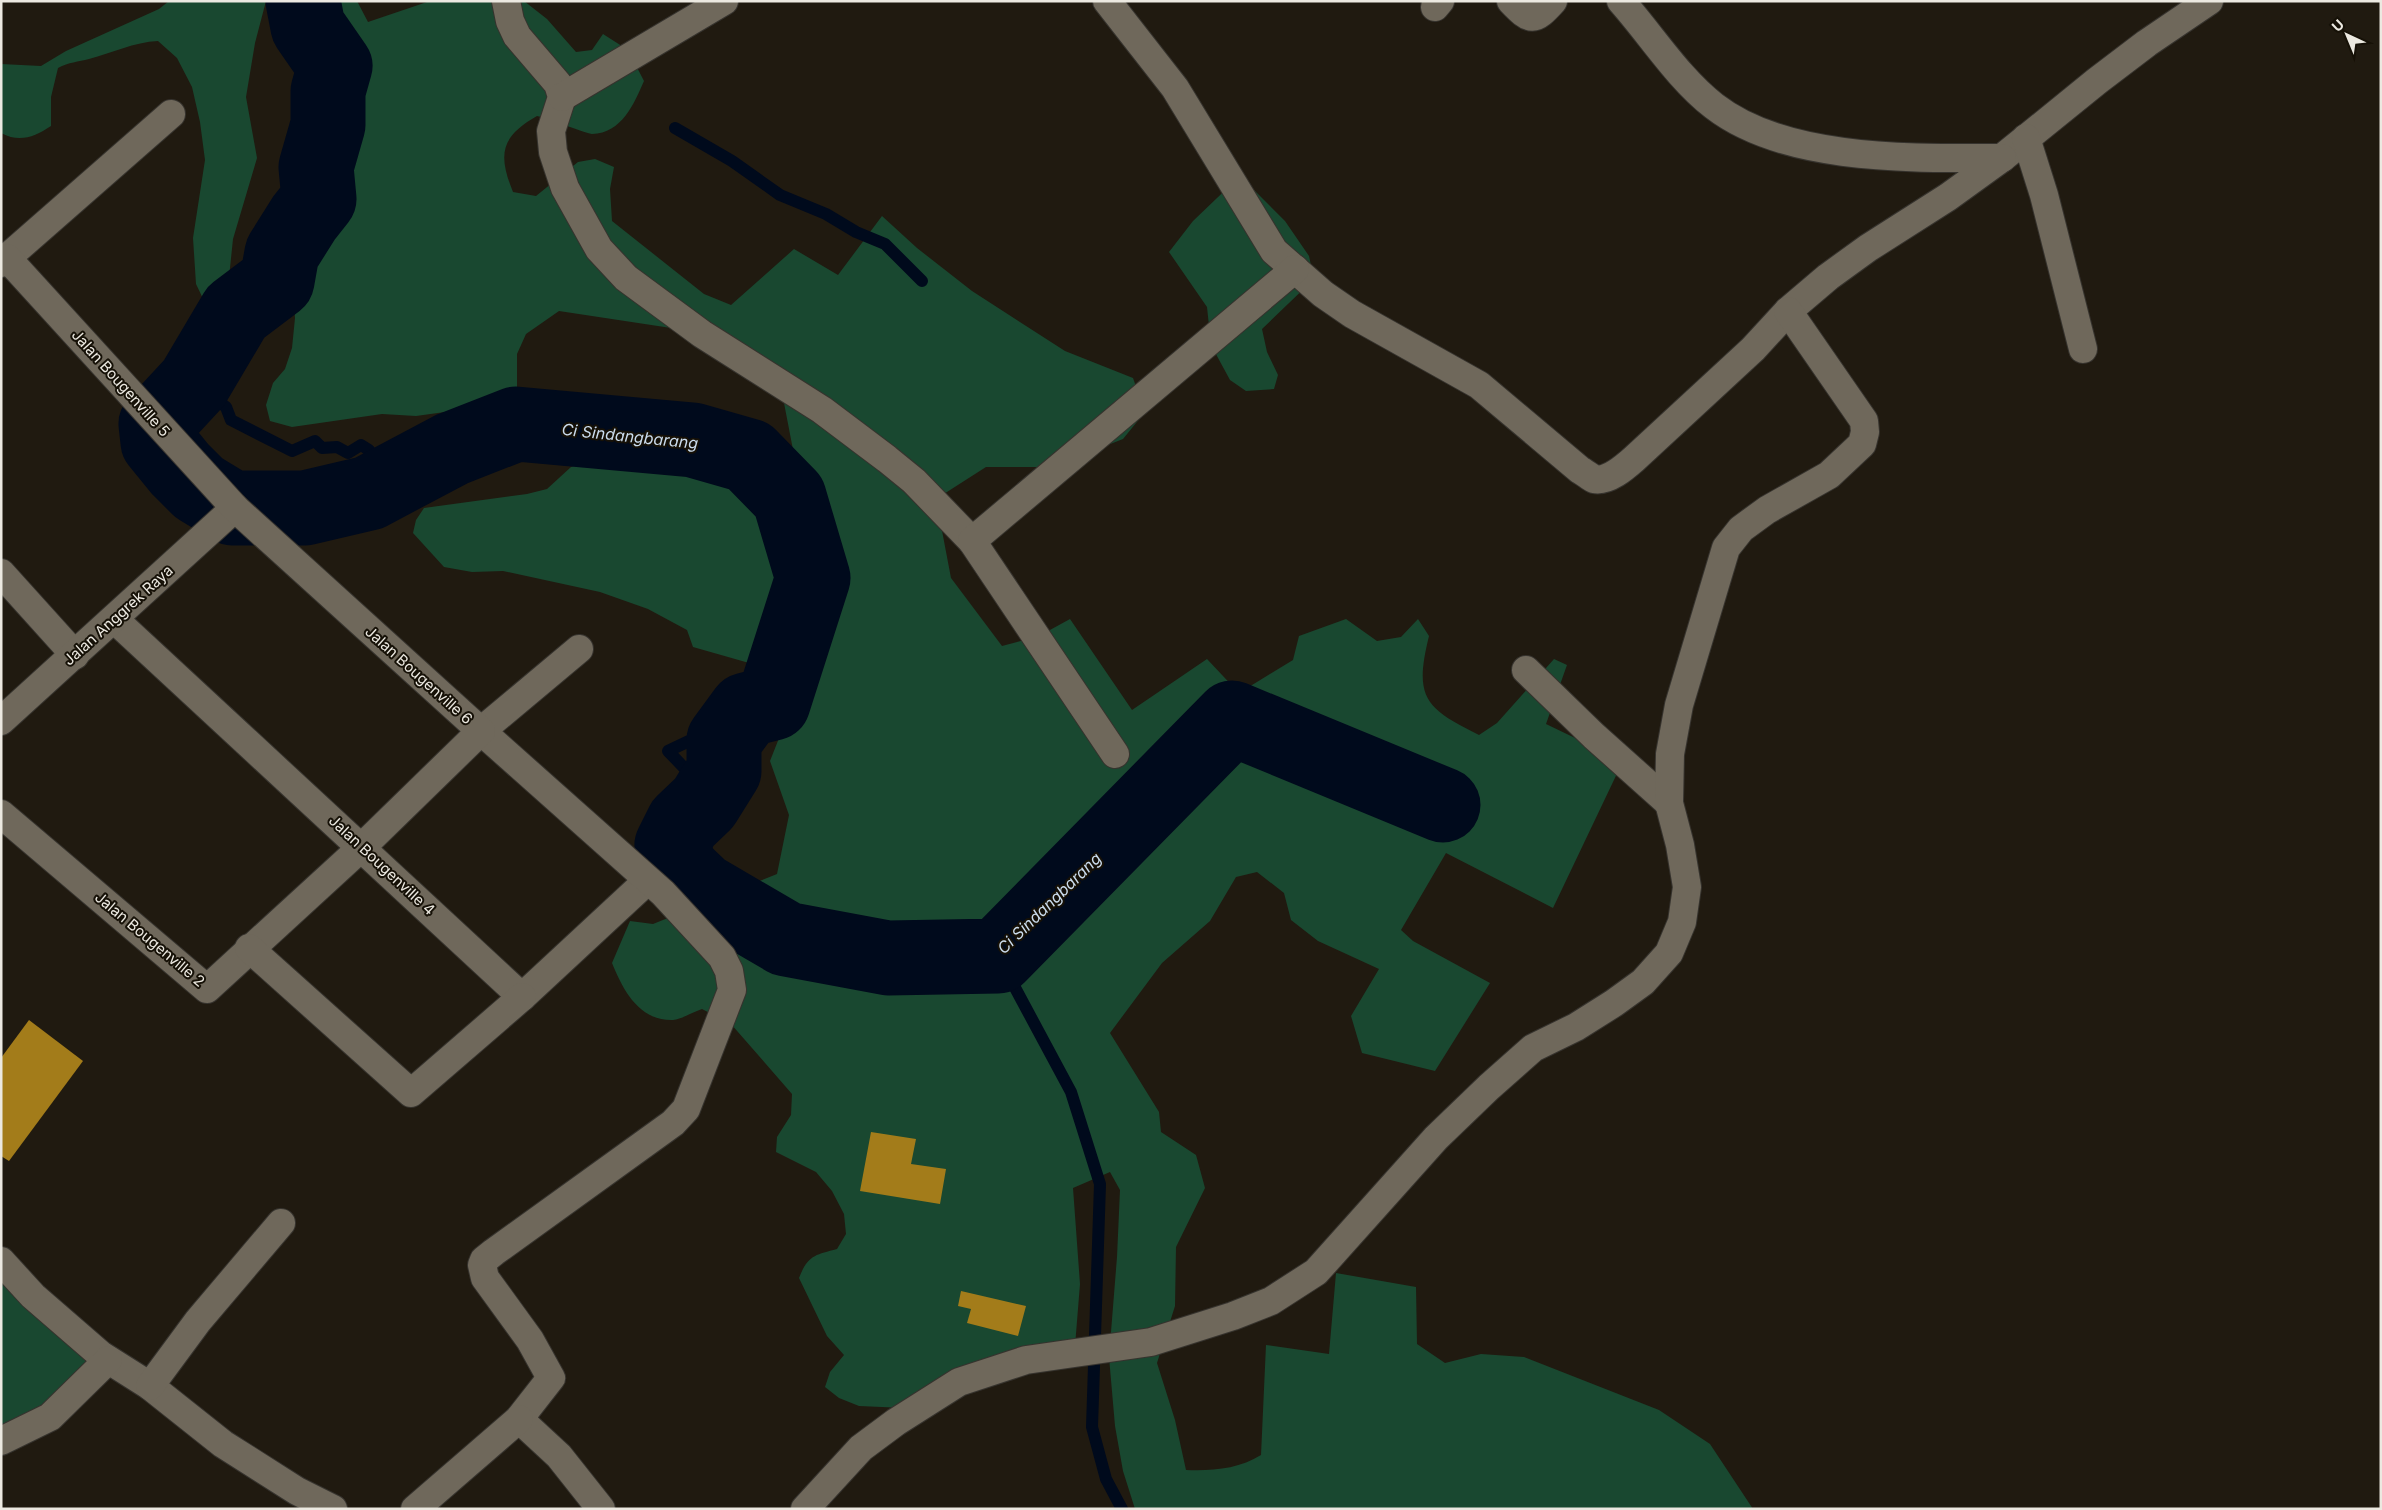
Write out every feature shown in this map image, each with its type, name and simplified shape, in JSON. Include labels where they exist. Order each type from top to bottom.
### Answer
[{"type":"street","points":[[506,1],[510,21],[517,36],[558,84],[562,97],[551,131],[553,152],[565,188],[599,249],[626,278],[702,334],[822,410],[914,481],[972,541],[1115,754]]},
{"type":"street","points":[[562,97],[724,1]]},
{"type":"street","points":[[1107,1],[1175,88],[1274,251],[1323,294],[1352,314],[1479,385],[1580,470],[1595,479],[1605,478],[1618,472],[1634,459],[1753,349],[1788,311],[1868,248],[1948,197],[2002,158],[2147,43],[2209,1]]},
{"type":"street","points":[[1511,1],[1527,17],[1534,18],[1540,16],[1553,1]]},
{"type":"street","points":[[1621,1],[1690,84],[1715,107],[1744,125],[1782,140],[1874,156],[2002,158]]},
{"type":"street","points":[[4,261],[171,114]]},
{"type":"street","points":[[2026,138],[2044,195],[2083,349]]},
{"type":"street","name":"Jalan Bougenville 5","points":[[4,261],[235,508]]},
{"type":"street","points":[[972,541],[1295,269]]},
{"type":"street","points":[[805,1509],[861,1448],[896,1422],[959,1382],[1026,1360],[1122,1348],[1151,1342],[1233,1316],[1271,1301],[1298,1285],[1316,1272],[1436,1138],[1533,1048],[1576,1027],[1614,1004],[1643,982],[1670,953],[1682,922],[1687,888],[1680,845],[1669,803],[1670,754],[1679,705],[1726,548],[1741,529],[1767,510],[1830,475],[1862,444],[1865,432],[1864,421],[1788,311]]},
{"type":"street","name":"Jalan Anggrek Raya","points":[[1,721],[235,508]]},
{"type":"street","name":"Jalan Bougenville 6","points":[[235,508],[481,731],[362,847]]},
{"type":"street","points":[[1,573],[75,655]]},
{"type":"street","name":"Jalan Bougenville 4","points":[[114,620],[362,847],[522,997]]},
{"type":"street","points":[[415,1509],[519,1419],[551,1378],[530,1340],[485,1278],[482,1272],[484,1260],[686,1110],[732,990],[729,971],[722,958],[663,893],[647,881],[481,731],[579,649]]},
{"type":"street","points":[[1526,670],[1594,736],[1669,803]]},
{"type":"street","name":"Jalan Bougenville 2","points":[[1,814],[207,989],[249,948],[362,847]]},
{"type":"street","points":[[249,948],[412,1093],[522,997],[647,881]]},
{"type":"street","points":[[150,1386],[198,1321],[281,1223]]},
{"type":"street","points":[[1,1261],[33,1296],[108,1360],[150,1386],[223,1444],[298,1492],[333,1509]]},
{"type":"street","points":[[1,1441],[50,1417],[108,1360]]},
{"type":"street","points":[[519,1419],[559,1456],[601,1509]]},
{"type":"green space","points":[[169,1],[266,1],[255,43],[246,97],[257,158],[233,239],[227,297],[222,305],[208,309],[196,284],[193,238],[205,160],[200,122],[192,87],[177,58],[158,41],[132,46],[58,68],[51,97],[51,126],[33,136],[21,138],[14,138],[1,133],[1,64],[41,66],[66,51],[159,9]]},
{"type":"green space","points":[[328,1],[357,1],[368,22],[430,1],[524,1],[547,19],[576,52],[592,50],[603,34],[628,50],[644,81],[626,116],[611,129],[592,134],[537,116],[525,124],[509,140],[504,157],[508,179],[513,192],[536,196],[578,162],[595,159],[614,167],[610,189],[612,221],[704,294],[731,305],[794,249],[838,275],[882,216],[917,248],[972,291],[1065,351],[1133,378],[1145,412],[1123,439],[1052,467],[986,467],[936,499],[951,578],[1002,646],[1039,636],[1070,619],[1132,710],[1207,659],[1239,693],[1293,660],[1299,636],[1346,619],[1377,641],[1401,637],[1418,619],[1429,636],[1423,673],[1424,687],[1428,698],[1435,708],[1446,717],[1479,735],[1497,723],[1554,659],[1567,665],[1546,724],[1623,761],[1553,908],[1446,853],[1401,930],[1413,941],[1490,983],[1435,1071],[1362,1053],[1351,1016],[1379,969],[1318,941],[1291,920],[1284,893],[1257,872],[1236,877],[1210,921],[1162,963],[1110,1033],[1159,1112],[1161,1132],[1196,1155],[1205,1188],[1176,1247],[1175,1306],[1157,1363],[1175,1420],[1186,1470],[1206,1470],[1234,1466],[1253,1460],[1261,1455],[1266,1345],[1329,1354],[1336,1273],[1416,1287],[1417,1344],[1445,1363],[1481,1354],[1524,1357],[1659,1410],[1710,1444],[1753,1509],[1135,1509],[1123,1471],[1115,1426],[1109,1357],[1120,1190],[1110,1172],[1073,1188],[1080,1284],[1075,1346],[927,1409],[859,1406],[839,1398],[825,1387],[830,1372],[844,1355],[827,1336],[799,1278],[809,1260],[837,1249],[846,1234],[844,1214],[832,1191],[816,1172],[776,1152],[777,1137],[791,1115],[792,1094],[731,1024],[702,1009],[673,1020],[661,1019],[651,1015],[642,1010],[627,993],[612,963],[630,921],[653,924],[777,874],[789,815],[770,761],[794,700],[777,671],[693,647],[687,630],[648,609],[600,592],[503,571],[472,572],[444,567],[413,533],[416,520],[424,508],[527,494],[547,489],[571,467],[604,456],[677,456],[732,465],[759,481],[787,476],[795,460],[784,403],[774,382],[704,333],[559,311],[526,334],[517,354],[517,402],[416,416],[382,414],[292,427],[270,421],[266,405],[273,383],[285,369],[292,348],[295,318],[293,293],[299,258],[341,174],[352,85],[329,17]]},
{"type":"green space","points":[[1240,176],[1285,221],[1309,256],[1314,279],[1262,329],[1267,352],[1278,375],[1274,389],[1246,391],[1230,380],[1211,345],[1207,307],[1169,252],[1193,221]]},
{"type":"green space","points":[[1,1270],[112,1365],[1,1434]]},
{"type":"building","points":[[29,1020],[83,1061],[9,1161],[1,1156],[1,1058]]},
{"type":"building","points":[[871,1132],[916,1139],[911,1164],[946,1169],[940,1204],[860,1191]]},
{"type":"building","points":[[961,1291],[1026,1306],[1018,1336],[967,1323],[971,1309],[958,1306]]},
{"type":"waterway","name":"Ci Sindangbarang","points":[[303,1],[308,27],[335,66],[328,91],[328,125],[316,167],[319,199],[304,218],[282,253],[277,281],[236,312],[194,383],[156,424],[158,442],[180,469],[199,488],[232,508],[305,508],[369,493],[452,449],[516,424],[693,440],[749,456],[789,497],[813,578],[773,703],[746,710],[724,740],[724,771],[704,803],[683,823],[672,845],[681,870],[702,890],[786,939],[888,958],[998,956],[1232,718],[1443,805]]},
{"type":"waterway","points":[[675,128],[732,161],[780,195],[826,214],[856,232],[885,244],[922,281]]},
{"type":"waterway","points":[[194,383],[226,407],[231,420],[292,451],[315,441],[322,448],[337,447],[348,453],[361,445],[369,450],[372,474],[381,486]]},
{"type":"waterway","points":[[713,788],[692,776],[668,751],[689,741],[724,740]]},
{"type":"waterway","points":[[998,956],[1071,1092],[1100,1184],[1092,1427],[1106,1479],[1122,1509]]}]
